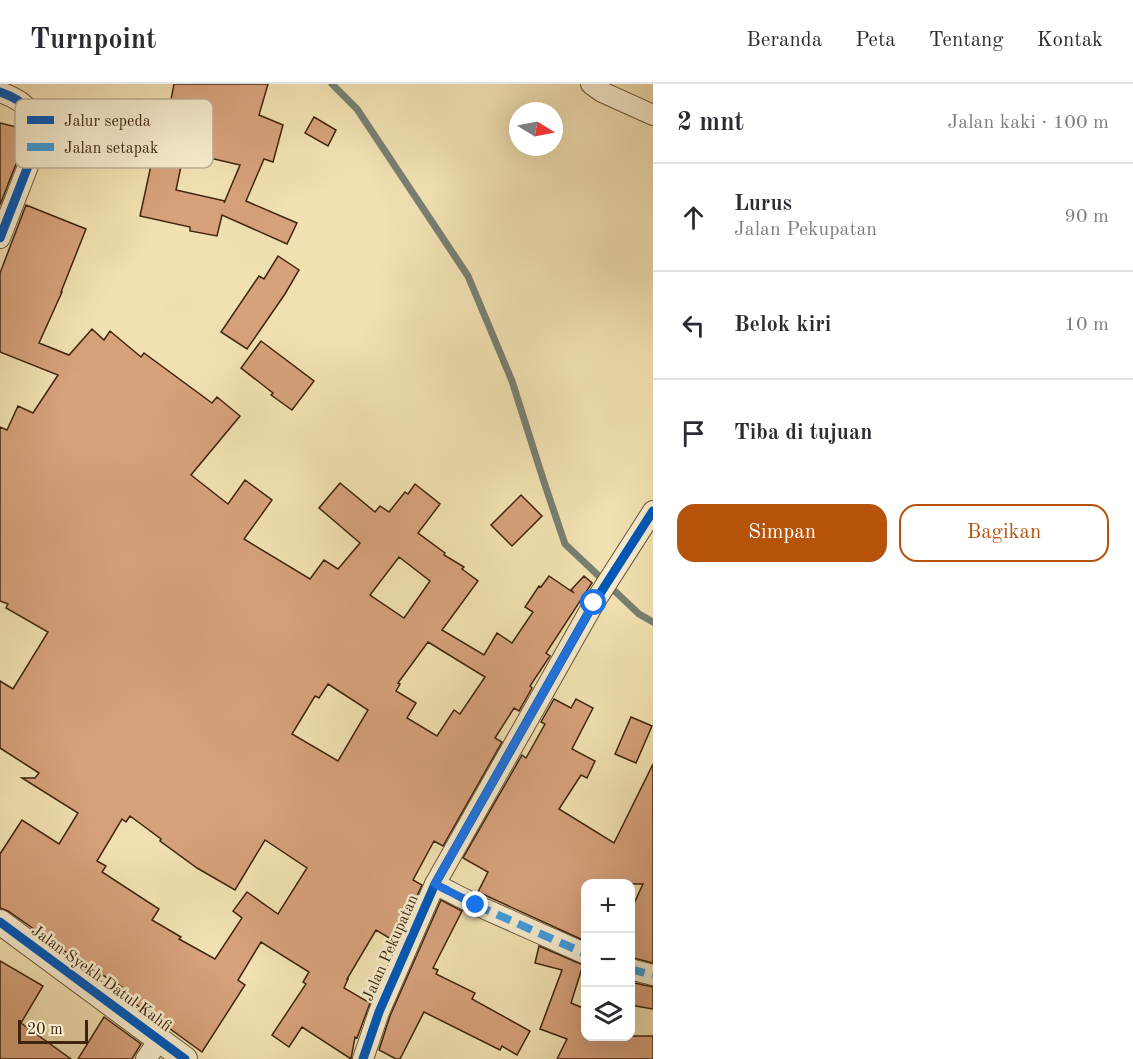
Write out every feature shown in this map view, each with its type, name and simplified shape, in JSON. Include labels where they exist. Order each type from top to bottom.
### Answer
[{"type":"street","points":[[591,84],[602,92],[653,115]]},
{"type":"street","points":[[0,92],[18,99]]},
{"type":"street","points":[[0,238],[27,168]]},
{"type":"street","name":"Jalan Pekupatan","points":[[363,1059],[379,1012],[435,884],[594,603],[653,511]]},
{"type":"street","points":[[435,884],[581,952]]},
{"type":"street","name":"Jalan Syekh Datul Kahfi","points":[[0,922],[153,1050],[185,1059]]},
{"type":"street","points":[[635,970],[653,975]]},
{"type":"building","points":[[174,84],[268,84],[259,115],[283,125],[273,162],[264,159],[246,201],[297,223],[287,244],[222,215],[217,236],[190,231],[190,227],[140,216],[150,168],[181,168],[176,190],[225,201],[240,165],[213,159],[213,99],[171,99]]},
{"type":"building","points":[[314,117],[336,130],[328,146],[305,133]]},
{"type":"building","points":[[0,123],[15,127],[15,167],[0,205]]},
{"type":"building","points":[[26,205],[86,229],[62,292],[39,343],[69,355],[92,329],[104,340],[110,331],[141,357],[144,353],[212,403],[217,397],[240,416],[191,475],[228,504],[245,480],[272,500],[244,539],[310,579],[324,560],[338,569],[360,543],[319,508],[340,483],[375,512],[380,506],[389,512],[405,492],[408,494],[415,484],[440,504],[418,533],[445,553],[444,555],[464,567],[462,569],[478,581],[442,630],[484,655],[497,633],[512,643],[533,612],[525,607],[549,576],[574,593],[571,590],[584,576],[592,583],[546,653],[550,656],[530,686],[532,688],[519,711],[514,708],[495,738],[502,742],[443,846],[434,841],[413,880],[422,885],[396,942],[376,930],[347,979],[344,988],[370,1003],[357,1038],[355,1037],[351,1059],[302,1027],[289,1047],[272,1035],[306,984],[303,982],[309,972],[261,942],[238,980],[245,985],[202,1052],[119,992],[122,987],[56,946],[8,911],[0,908],[0,854],[22,820],[59,844],[78,813],[22,778],[35,778],[39,773],[0,748],[0,681],[13,689],[48,632],[6,608],[8,604],[0,601],[0,427],[7,430],[18,406],[33,413],[58,375],[0,352],[0,273]],"holes":[[[399,557],[430,581],[404,618],[370,595]],[[428,642],[485,677],[460,714],[454,710],[437,736],[407,718],[416,703],[396,691],[400,684],[398,683]],[[328,684],[368,710],[338,761],[292,734],[315,696],[319,698]],[[130,816],[197,868],[235,890],[265,840],[307,868],[278,914],[247,892],[233,911],[242,918],[215,959],[179,939],[181,937],[152,920],[159,909],[102,872],[106,866],[97,861],[122,819],[126,822]]]},
{"type":"building","points":[[278,256],[299,270],[247,349],[221,332],[259,276],[264,279]]},
{"type":"building","points":[[261,341],[314,381],[292,410],[241,368]]},
{"type":"building","points":[[521,495],[542,516],[512,546],[491,525]]},
{"type":"building","points":[[554,699],[571,708],[576,699],[593,708],[572,749],[595,761],[587,778],[581,775],[559,809],[614,843],[653,764],[653,963],[635,958],[635,901],[643,884],[635,884],[635,879],[581,879],[581,939],[478,892],[488,872],[463,858],[522,755],[526,758],[545,724],[541,722]]},
{"type":"building","points":[[631,717],[652,726],[636,763],[615,754]]},
{"type":"building","points":[[441,900],[462,911],[433,968],[438,970],[436,974],[475,993],[472,999],[530,1031],[517,1055],[502,1046],[500,1050],[424,1012],[400,1059],[379,1050],[390,1016]]},
{"type":"building","points":[[539,946],[581,964],[571,1003],[581,1007],[581,1041],[635,1041],[635,1036],[653,1036],[653,1059],[557,1059],[567,1039],[540,1029],[562,970],[535,963]]},
{"type":"building","points":[[0,961],[43,986],[21,1023],[71,1059],[0,1059]]},
{"type":"building","points":[[635,983],[653,987],[653,1009],[635,1006]]},
{"type":"building","points":[[104,1017],[141,1044],[132,1059],[78,1059]]},
{"type":"waterway","points":[[332,84],[357,109],[468,276],[512,381],[565,544],[639,614],[653,622]]},
{"type":"marked path","points":[[435,884],[581,952]]},
{"type":"marked path","points":[[635,970],[653,975]]},
{"type":"cycle path","points":[[0,92],[15,99]]},
{"type":"cycle path","points":[[0,238],[27,168]]},
{"type":"cycle path","points":[[363,1059],[379,1012],[435,884],[594,603],[653,511]]},
{"type":"cycle path","points":[[0,922],[185,1059]]},
{"type":"route","points":[[476,905],[435,884],[594,603]]}]
